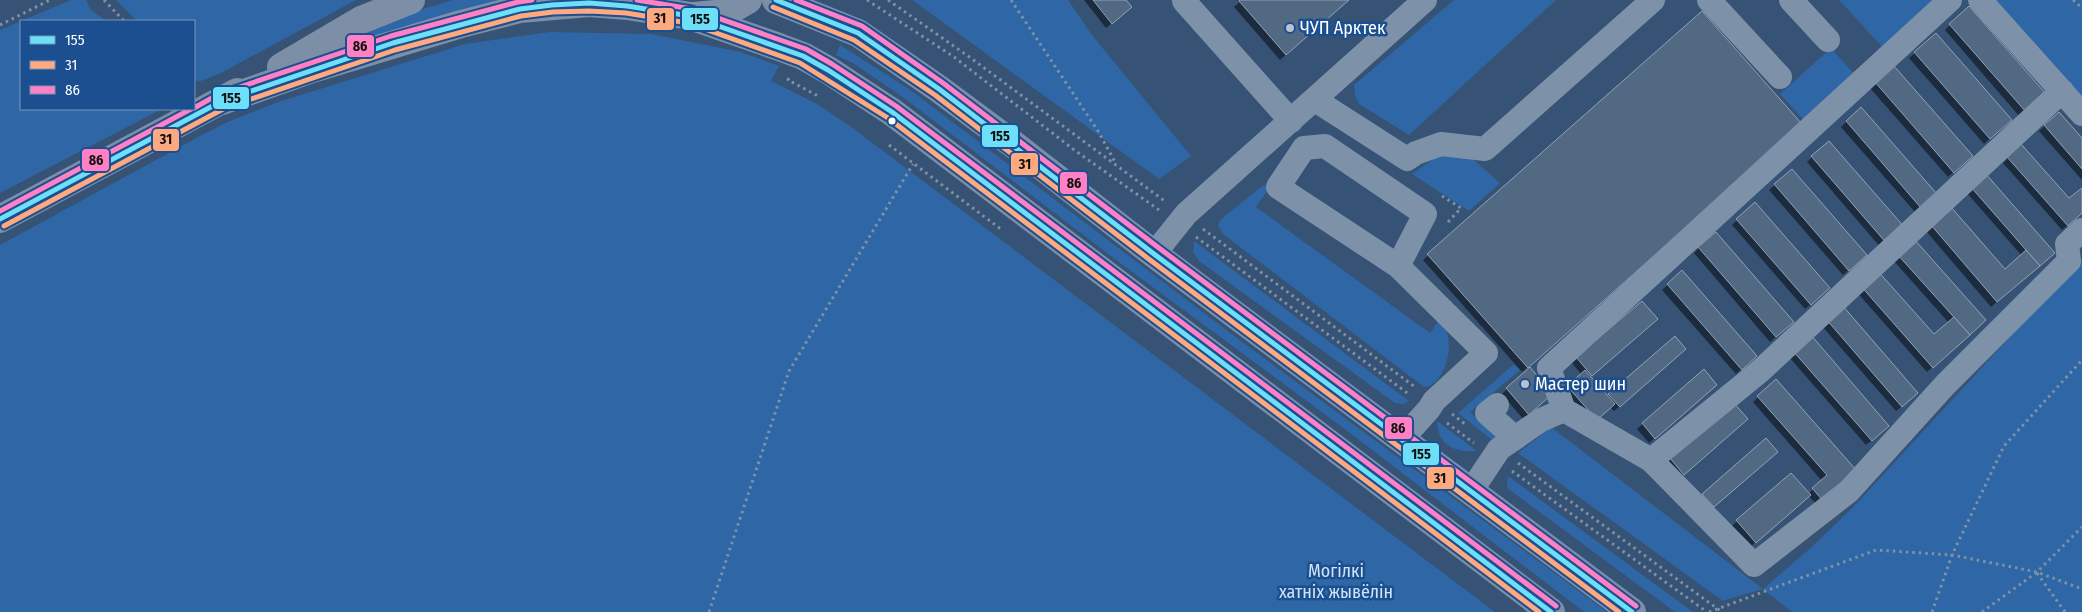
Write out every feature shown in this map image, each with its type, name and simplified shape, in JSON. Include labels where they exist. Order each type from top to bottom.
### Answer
[{"type":"main road","points":[[0,219],[222,101],[361,20],[411,0]]},
{"type":"main road","points":[[690,16],[725,13],[748,0]]},
{"type":"main road","points":[[757,0],[760,19],[779,47]]},
{"type":"main road","points":[[776,0],[858,33]]},
{"type":"main road","points":[[821,0],[858,33],[1012,144],[1154,254],[1632,612]]},
{"type":"main road","points":[[222,101],[393,43],[520,9],[590,3],[627,6],[690,16],[803,56],[828,70],[924,135],[1551,612]]},
{"type":"lane","points":[[1185,0],[1291,121]]},
{"type":"lane","points":[[1154,254],[1182,219],[1425,0]]},
{"type":"lane","points":[[1315,100],[1407,159],[1416,153],[1441,144],[1485,149],[1653,0]]},
{"type":"lane","points":[[1709,0],[1780,78]]},
{"type":"lane","points":[[1791,0],[1828,40]]},
{"type":"lane","points":[[1950,0],[1549,368],[1564,410],[1651,460],[1754,565],[1849,491],[1945,385],[2069,261],[2067,244],[2082,230]]},
{"type":"lane","points":[[1980,0],[2082,114]]},
{"type":"lane","points":[[1651,460],[1758,372],[2062,91]]},
{"type":"lane","points":[[1398,266],[1425,214],[1325,146],[1304,148],[1278,187],[1398,266],[1486,353],[1432,405],[1402,439]]},
{"type":"lane","points":[[1497,405],[1487,413],[1502,448]]},
{"type":"lane","points":[[1471,491],[1502,448],[1541,420],[1564,410]]},
{"type":"path","points":[[0,25],[50,0]]},
{"type":"path","points":[[104,0],[123,20]]},
{"type":"path","points":[[867,0],[954,57],[1074,149],[1182,219],[1282,289],[1432,405],[1502,448],[1708,612],[1720,611],[1876,550],[1952,556],[2037,572],[2082,589]]},
{"type":"path","points":[[888,0],[968,56],[1116,165],[1182,219],[1432,405],[1502,448],[1720,611]]},
{"type":"path","points":[[1011,0],[1098,131],[1116,165]]},
{"type":"path","points":[[2073,0],[2082,8]]},
{"type":"path","points":[[788,80],[823,99]]},
{"type":"path","points":[[709,612],[789,371],[913,164],[886,142]]},
{"type":"path","points":[[1932,612],[1952,556],[2004,446],[2082,360]]},
{"type":"path","points":[[1982,612],[2037,572],[2082,528]]},
{"type":"path","points":[[2037,572],[2065,612]]},
{"type":"green space","points":[[71,0],[86,0],[91,10],[106,20],[23,20]]},
{"type":"green space","points":[[116,0],[356,0],[221,73],[198,82],[195,79],[195,20],[136,20]]},
{"type":"green space","points":[[452,0],[513,0],[322,55],[390,19]]},
{"type":"green space","points":[[912,0],[1068,0],[1092,35],[1191,156],[1159,179]]},
{"type":"green space","points":[[1454,0],[1556,0],[1409,135],[1359,104],[1355,96],[1354,85]]},
{"type":"green space","points":[[1839,0],[1939,0],[1884,49]]},
{"type":"green space","points":[[1991,0],[2082,0],[2082,99]]},
{"type":"green space","points":[[20,21],[20,110],[160,110],[0,193],[0,30]]},
{"type":"green space","name":"Могілкі хатніх жывёлін","points":[[549,32],[651,34],[741,52],[779,66],[771,81],[817,104],[850,126],[1495,612],[0,612],[0,245],[227,122],[278,102],[465,44]]},
{"type":"green space","points":[[840,45],[909,89],[1241,341],[1607,612],[1584,612],[1350,433],[1120,263],[904,98],[853,63],[836,55]]},
{"type":"green space","points":[[1831,48],[1854,74],[1803,119],[1780,94]]},
{"type":"green space","points":[[1448,153],[1473,159],[1500,183],[1469,211],[1412,174],[1435,158]]},
{"type":"green space","points":[[1265,184],[1268,190],[1256,207],[1430,333],[1442,316],[1449,347],[1444,369],[1433,384],[1424,387],[1223,234],[1218,226],[1220,220]]},
{"type":"green space","points":[[1194,241],[1409,401],[1403,404],[1395,403],[1199,261],[1193,252]]},
{"type":"green space","points":[[2082,259],[2082,612],[1792,612],[1763,589],[1814,545],[1856,504]]},
{"type":"green space","points":[[1514,364],[1520,370],[1470,412],[1499,436],[1492,440],[1458,413]]},
{"type":"green space","points":[[1437,421],[1477,451],[1461,451],[1449,446],[1440,436]]},
{"type":"green space","points":[[1551,427],[1763,589],[1723,601],[1518,453]]},
{"type":"green space","points":[[1508,476],[1693,612],[1675,612],[1507,488]]},
{"type":"building","points":[[1093,0],[1126,0],[1132,7],[1112,24]]},
{"type":"building","name":"ЧУП Арктек","points":[[1240,0],[1349,0],[1286,55]]},
{"type":"building","points":[[1969,6],[2046,94],[2026,112],[1949,24]]},
{"type":"building","points":[[1702,11],[1802,124],[1528,368],[1427,254]]},
{"type":"building","points":[[1936,33],[2012,120],[1990,139],[1914,52]]},
{"type":"building","points":[[1894,66],[1973,156],[1954,173],[1875,82]]},
{"type":"building","points":[[1861,107],[1937,194],[1921,208],[1846,121]]},
{"type":"building","points":[[2059,112],[2082,138],[2082,169],[2044,125]]},
{"type":"building","points":[[1829,141],[1906,229],[1888,245],[1811,156]]},
{"type":"building","points":[[2021,144],[2069,198],[2082,188],[2082,213],[2068,226],[2007,157]]},
{"type":"building","points":[[1792,169],[1867,255],[1849,271],[1774,184]]},
{"type":"building","points":[[1985,173],[2055,253],[2040,266],[1970,186]]},
{"type":"building","points":[[1755,202],[1830,288],[1811,305],[1736,219]]},
{"type":"building","points":[[1951,207],[2005,269],[2026,250],[2040,266],[1997,302],[1931,225]]},
{"type":"building","points":[[1716,232],[1794,322],[1776,337],[1698,247]]},
{"type":"building","points":[[1914,239],[1986,320],[1970,335],[1897,254]]},
{"type":"building","points":[[1876,269],[1934,334],[1954,317],[1970,335],[1933,368],[1859,284]]},
{"type":"building","points":[[1682,270],[1757,356],[1742,370],[1667,284]]},
{"type":"building","points":[[1642,301],[1658,319],[1592,376],[1576,357]]},
{"type":"building","points":[[1842,305],[1918,393],[1902,407],[1826,319]]},
{"type":"building","points":[[1811,335],[1889,426],[1872,441],[1793,351]]},
{"type":"building","points":[[1675,336],[1686,349],[1620,407],[1608,394]]},
{"type":"building","points":[[1530,367],[1552,394],[1529,415],[1506,388]]},
{"type":"building","points":[[1704,369],[1717,385],[1655,439],[1642,423]]},
{"type":"building","points":[[1585,370],[1615,404],[1597,420],[1567,386]]},
{"type":"building","points":[[1776,379],[1857,471],[1823,501],[1812,488],[1827,475],[1757,396]]},
{"type":"building","points":[[1733,402],[1748,419],[1684,475],[1669,457]]},
{"type":"building","points":[[1766,438],[1778,452],[1714,507],[1702,494]]},
{"type":"building","points":[[1791,473],[1811,495],[1756,543],[1736,520]]},
{"type":"transit line","name":"86","points":[[195,107],[219,94],[391,36],[518,2],[532,0]]},
{"type":"transit line","name":"86","points":[[637,0],[692,9],[806,49],[896,106],[1556,606]]},
{"type":"transit line","name":"155","points":[[776,0],[858,33],[939,89],[1154,254],[1632,612]]},
{"type":"transit line","name":"86","points":[[796,0],[862,26],[943,83],[1159,248],[1636,606]]},
{"type":"transit line","name":"155","points":[[0,219],[222,101],[393,43],[520,9],[552,5],[589,3],[627,6],[690,16],[803,56],[892,112],[1551,612]]},
{"type":"transit line","name":"31","points":[[773,7],[854,40],[935,95],[1150,260],[1619,612]]},
{"type":"transit line","name":"31","points":[[4,226],[225,108],[395,50],[521,16],[553,12],[626,13],[688,23],[800,63],[888,118],[1539,612]]},
{"type":"transit line","name":"86","points":[[0,211],[189,110]]},
{"type":"place","name":"ЧУП Арктек","points":[[1290,28]]},
{"type":"place","name":"Мастер шин","points":[[1525,384]]}]
